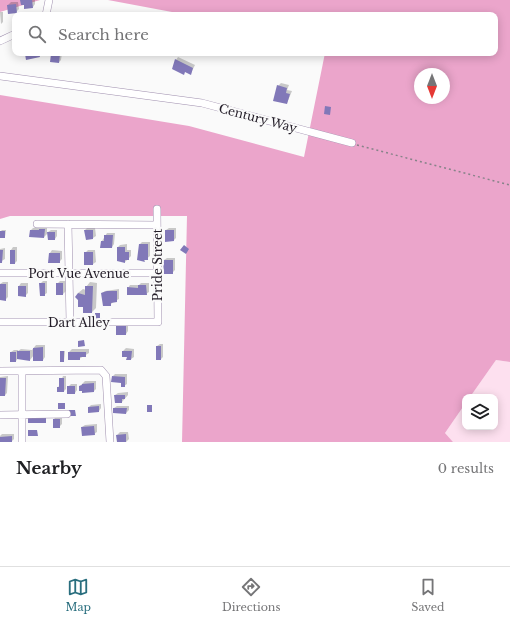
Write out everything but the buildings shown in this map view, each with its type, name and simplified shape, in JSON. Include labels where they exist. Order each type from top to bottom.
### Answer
[{"type":"street","points":[[47,12],[49,0]]},
{"type":"street","points":[[0,41],[12,35]]},
{"type":"street","name":"Century Way","points":[[0,76],[202,103],[352,143]]},
{"type":"street","name":"Pride Street","points":[[157,209],[158,322]]},
{"type":"street","points":[[37,224],[157,225]]},
{"type":"street","points":[[68,224],[70,322]]},
{"type":"street","name":"Port Vue Avenue","points":[[0,273],[158,273]]},
{"type":"street","name":"Dart Alley","points":[[0,322],[158,322]]},
{"type":"street","points":[[0,371],[101,370],[106,376],[110,442]]},
{"type":"street","points":[[22,371],[22,442]]},
{"type":"street","points":[[0,415],[67,414]]},
{"type":"path","points":[[352,143],[510,185]]},
{"type":"shaded area","points":[[0,0],[40,0],[0,12]]},
{"type":"shaded area","points":[[108,0],[510,0],[510,362],[496,360],[472,394],[462,394],[462,408],[445,433],[453,442],[182,442],[187,216],[10,216],[0,219],[0,95],[189,126],[304,157],[324,56],[498,56],[498,12],[172,12]]},
{"type":"shaded area","points":[[496,360],[510,362],[510,442],[453,442],[445,433],[462,408],[462,430],[498,430],[498,394],[472,394]]}]
